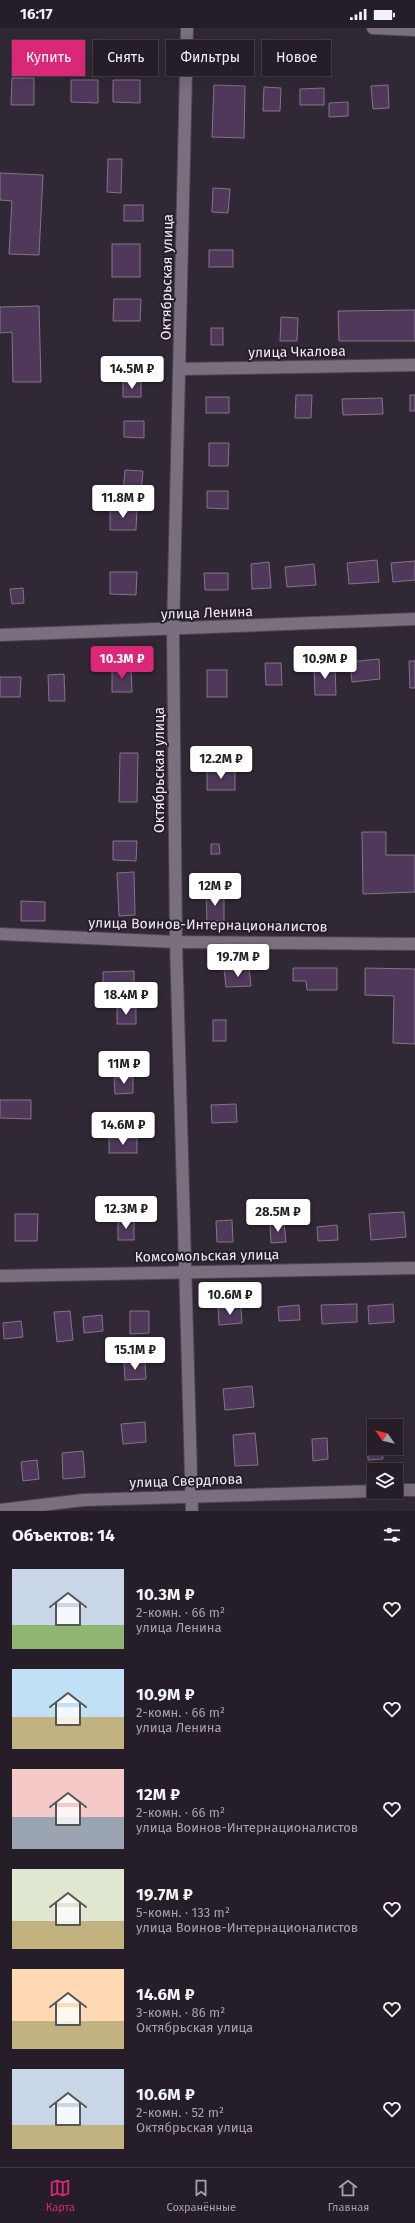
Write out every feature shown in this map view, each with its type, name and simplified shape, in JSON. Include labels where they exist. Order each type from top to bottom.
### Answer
[{"type":"street","name":"Октябрьская улица","points":[[188,28],[173,630],[176,942],[184,1272],[192,1511]]},
{"type":"street","points":[[373,28],[415,30]]},
{"type":"street","name":"улица Чкалова","points":[[179,369],[415,365]]},
{"type":"street","name":"улица Ленина","points":[[0,635],[173,630],[415,620]]},
{"type":"street","name":"улица Воинов-Интернационалистов","points":[[0,934],[176,942],[415,944]]},
{"type":"street","name":"Комсомольская улица","points":[[0,1276],[415,1268]]},
{"type":"street","points":[[403,1490],[415,1490]]},
{"type":"street","name":"улица Свердлова","points":[[0,1510],[83,1500],[367,1491]]},
{"type":"building","points":[[12,78],[34,78],[34,105],[11,105]]},
{"type":"building","points":[[71,80],[98,80],[98,103],[71,102]]},
{"type":"building","points":[[113,80],[140,80],[140,103],[113,102]]},
{"type":"building","points":[[214,85],[245,86],[244,138],[212,137]]},
{"type":"building","points":[[388,85],[389,108],[373,109],[371,86]]},
{"type":"building","points":[[264,87],[281,88],[280,111],[263,111]]},
{"type":"building","points":[[324,88],[324,105],[300,105],[300,89]]},
{"type":"building","points":[[348,102],[348,116],[329,117],[329,103]]},
{"type":"building","points":[[108,159],[122,159],[121,193],[107,192]]},
{"type":"building","points":[[0,173],[43,175],[39,255],[9,254],[12,201],[0,200]]},
{"type":"building","points":[[213,188],[230,189],[228,213],[212,212]]},
{"type":"building","points":[[124,205],[143,205],[143,221],[124,221]]},
{"type":"building","points":[[112,244],[140,244],[140,277],[112,277]]},
{"type":"building","points":[[209,250],[233,250],[233,267],[209,267]]},
{"type":"building","points":[[114,299],[141,299],[140,321],[113,321]]},
{"type":"building","points":[[39,306],[41,382],[13,382],[12,332],[0,333],[0,307]]},
{"type":"building","points":[[415,310],[415,341],[339,341],[338,311]]},
{"type":"building","points":[[281,317],[298,318],[297,341],[280,341]]},
{"type":"building","points":[[211,328],[223,328],[223,345],[211,345]]},
{"type":"building","points":[[123,382],[141,382],[141,397],[123,397]]},
{"type":"building","points":[[296,395],[312,395],[311,418],[295,418]]},
{"type":"building","points":[[410,395],[415,395],[415,411],[410,411]]},
{"type":"building","points":[[206,397],[229,397],[229,413],[206,413]]},
{"type":"building","points":[[382,398],[383,414],[343,415],[342,399]]},
{"type":"building","points":[[124,421],[144,421],[144,438],[124,437]]},
{"type":"building","points":[[209,443],[229,443],[228,466],[209,466]]},
{"type":"building","points":[[125,470],[143,471],[141,493],[123,492]]},
{"type":"building","points":[[207,491],[228,491],[228,509],[207,508]]},
{"type":"building","points":[[110,508],[137,508],[136,530],[110,530]]},
{"type":"building","points":[[377,560],[379,582],[349,584],[347,563]]},
{"type":"building","points":[[415,561],[415,580],[393,582],[391,563]]},
{"type":"building","points":[[269,562],[271,588],[252,589],[251,564]]},
{"type":"building","points":[[314,564],[316,585],[287,587],[285,567]]},
{"type":"building","points":[[110,572],[137,572],[136,595],[110,594]]},
{"type":"building","points":[[204,573],[228,573],[228,590],[205,590]]},
{"type":"building","points":[[23,588],[24,603],[12,604],[10,589]]},
{"type":"building","points":[[379,659],[380,679],[352,682],[350,662]]},
{"type":"building","points":[[409,661],[415,661],[415,688],[410,688]]},
{"type":"building","points":[[265,663],[281,663],[282,685],[266,685]]},
{"type":"building","points":[[314,665],[335,665],[336,695],[315,695]]},
{"type":"building","points":[[112,668],[131,668],[132,692],[112,692]]},
{"type":"building","points":[[207,670],[227,670],[227,697],[207,697]]},
{"type":"building","points":[[64,674],[65,701],[49,701],[48,675]]},
{"type":"building","points":[[0,677],[21,677],[20,697],[0,697]]},
{"type":"building","points":[[120,753],[138,753],[137,802],[119,802]]},
{"type":"building","points":[[207,770],[235,770],[235,790],[207,790]]},
{"type":"building","points":[[362,832],[386,832],[386,855],[415,855],[415,892],[363,894]]},
{"type":"building","points":[[113,841],[137,841],[136,861],[113,860]]},
{"type":"building","points":[[211,844],[219,844],[220,854],[211,854]]},
{"type":"building","points":[[134,872],[135,915],[119,916],[117,873]]},
{"type":"building","points":[[224,892],[224,921],[207,921],[206,893]]},
{"type":"building","points":[[21,901],[45,902],[45,921],[21,921]]},
{"type":"building","points":[[249,968],[251,986],[226,987],[224,969]]},
{"type":"building","points":[[293,968],[337,968],[337,990],[307,990],[306,981],[293,981]]},
{"type":"building","points":[[365,968],[415,969],[415,1044],[393,1043],[394,996],[365,995]]},
{"type":"building","points":[[134,971],[134,988],[103,989],[103,972]]},
{"type":"building","points":[[117,1008],[136,1008],[136,1024],[117,1024]]},
{"type":"building","points":[[213,1020],[226,1020],[226,1041],[213,1041]]},
{"type":"building","points":[[133,1077],[133,1093],[115,1094],[114,1078]]},
{"type":"building","points":[[0,1100],[31,1100],[31,1119],[0,1118]]},
{"type":"building","points":[[236,1104],[237,1122],[212,1123],[211,1105]]},
{"type":"building","points":[[109,1138],[137,1138],[137,1153],[109,1153]]},
{"type":"building","points":[[404,1212],[406,1237],[371,1240],[369,1214]]},
{"type":"building","points":[[15,1214],[38,1214],[37,1241],[15,1241]]},
{"type":"building","points":[[232,1220],[233,1242],[217,1242],[216,1221]]},
{"type":"building","points":[[118,1221],[134,1221],[134,1240],[118,1240]]},
{"type":"building","points":[[284,1222],[286,1242],[271,1243],[270,1223]]},
{"type":"building","points":[[337,1225],[338,1240],[318,1241],[317,1227]]},
{"type":"building","points":[[357,1304],[357,1322],[322,1324],[321,1305]]},
{"type":"building","points":[[393,1304],[394,1322],[369,1324],[368,1306]]},
{"type":"building","points":[[299,1305],[300,1320],[279,1321],[278,1307]]},
{"type":"building","points":[[241,1307],[242,1323],[219,1325],[218,1308]]},
{"type":"building","points":[[70,1311],[73,1340],[57,1342],[54,1312]]},
{"type":"building","points":[[130,1311],[149,1311],[149,1333],[130,1334]]},
{"type":"building","points":[[102,1315],[103,1331],[84,1333],[83,1317]]},
{"type":"building","points":[[21,1321],[23,1337],[4,1339],[3,1323]]},
{"type":"building","points":[[145,1361],[146,1379],[125,1380],[124,1363]]},
{"type":"building","points":[[252,1386],[254,1407],[225,1410],[223,1389]]},
{"type":"building","points":[[145,1422],[146,1442],[123,1444],[121,1424]]},
{"type":"building","points":[[255,1433],[258,1465],[235,1466],[233,1435]]},
{"type":"building","points":[[327,1438],[328,1459],[313,1461],[312,1439]]},
{"type":"building","points":[[83,1451],[85,1477],[63,1479],[62,1453]]},
{"type":"building","points":[[368,1455],[383,1455],[383,1459],[368,1460]]},
{"type":"building","points":[[37,1460],[39,1479],[23,1481],[21,1462]]}]
